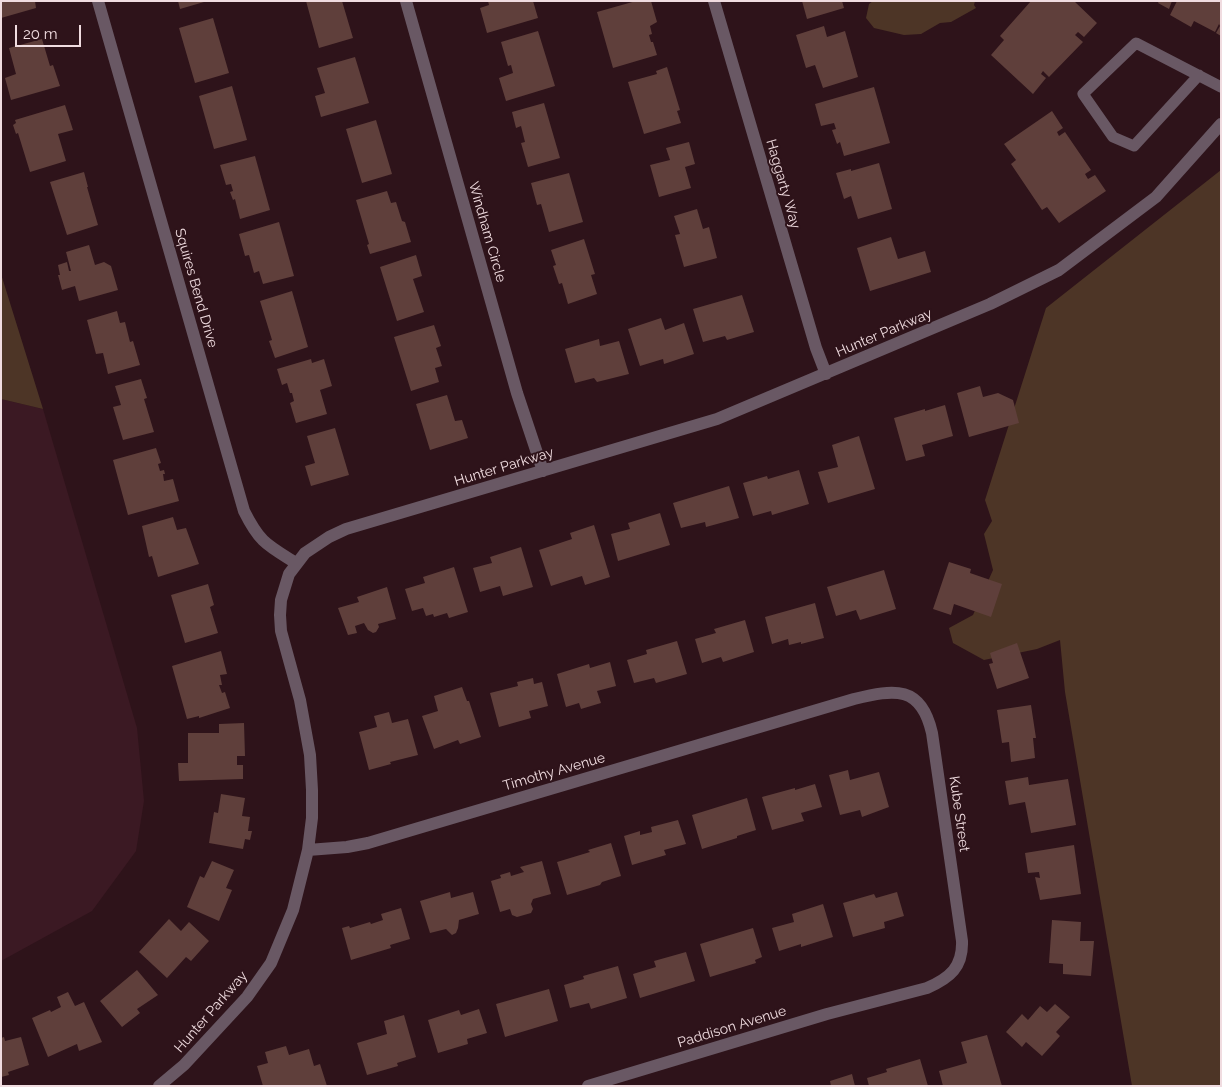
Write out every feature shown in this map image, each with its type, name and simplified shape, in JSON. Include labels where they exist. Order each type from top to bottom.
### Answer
[{"type":"street","name":"Squires Bend Drive","points":[[98,1],[244,510],[259,537],[267,545],[296,563]]},
{"type":"street","name":"Windham Circle","points":[[406,1],[518,393],[543,471]]},
{"type":"street","name":"Haggarty Way","points":[[714,1],[816,348],[826,374]]},
{"type":"street","name":"Hunter Parkway","points":[[159,1086],[184,1065],[247,997],[271,963],[293,910],[308,850],[312,818],[312,790],[310,755],[300,700],[281,631],[280,615],[281,600],[289,574],[305,553],[316,544],[346,529],[717,419],[990,304],[1059,270],[1156,197],[1221,124]]},
{"type":"street","name":"Kube Street","points":[[807,713],[879,693],[896,692],[908,695],[917,701],[924,708],[929,720],[963,953],[952,974],[942,982],[885,999]]},
{"type":"street","name":"Timothy Avenue","points":[[308,850],[347,847],[368,843],[807,713]]},
{"type":"street","name":"Paddison Avenue","points":[[588,1086],[827,1014],[885,999]]},
{"type":"lane","points":[[1199,75],[1134,146],[1113,137],[1083,94],[1136,44],[1199,75],[1221,86]]},
{"type":"shaded area","points":[[873,1],[975,1],[974,5],[976,8],[951,22],[940,23],[921,34],[904,35],[874,28],[866,18],[869,4]]},
{"type":"shaded area","points":[[1221,170],[1221,1086],[1132,1086],[1065,692],[1060,640],[1037,649],[984,660],[953,643],[949,628],[973,615],[993,570],[984,534],[992,521],[985,500],[1046,308]]},
{"type":"shaded area","points":[[1,274],[43,409],[1,399]]},
{"type":"shaded area","points":[[1,399],[43,409],[137,728],[144,801],[136,851],[92,911],[1,961]]},
{"type":"building","points":[[1,1],[35,1],[36,8],[1,18]]},
{"type":"building","points":[[178,1],[204,1],[204,2],[180,9]]},
{"type":"building","points":[[306,1],[342,1],[353,38],[319,48]]},
{"type":"building","points":[[488,1],[533,1],[538,18],[487,33],[480,8],[489,5]]},
{"type":"building","points":[[636,1],[651,1],[657,22],[650,26],[652,34],[649,35],[657,55],[613,68],[597,12]]},
{"type":"building","points":[[802,1],[842,1],[844,8],[807,19]]},
{"type":"building","points":[[1031,1],[1074,1],[1097,23],[1084,37],[1078,32],[1075,35],[1083,42],[1049,77],[1043,71],[1041,74],[1046,78],[1033,94],[991,55],[1004,40],[1000,36]]},
{"type":"building","points":[[1159,1],[1172,1],[1169,9],[1158,3]]},
{"type":"building","points":[[1177,1],[1221,1],[1221,36],[1216,33],[1220,26],[1219,24],[1215,32],[1194,21],[1191,27],[1170,15]]},
{"type":"building","points":[[213,18],[229,73],[195,83],[179,28]]},
{"type":"building","points":[[824,26],[827,37],[845,31],[858,77],[823,88],[815,65],[806,68],[796,35]]},
{"type":"building","points":[[538,31],[555,86],[506,101],[499,78],[513,73],[511,65],[508,66],[501,42]]},
{"type":"building","points":[[42,39],[50,66],[53,65],[60,86],[11,100],[5,78],[16,74],[9,48]]},
{"type":"building","points":[[355,57],[369,103],[321,117],[315,96],[325,93],[317,68]]},
{"type":"building","points":[[667,67],[680,110],[677,111],[681,123],[644,134],[628,82],[657,74],[656,71]]},
{"type":"building","points":[[232,86],[247,140],[214,149],[199,96]]},
{"type":"building","points":[[874,87],[890,143],[844,156],[840,142],[837,144],[832,130],[836,129],[834,123],[821,126],[815,104]]},
{"type":"building","points":[[544,103],[560,158],[528,167],[521,143],[525,142],[521,126],[516,128],[512,112]]},
{"type":"building","points":[[65,105],[73,130],[58,134],[66,161],[30,172],[18,133],[16,134],[13,125],[16,123],[15,120]]},
{"type":"building","points":[[1052,111],[1063,128],[1057,132],[1059,136],[1065,132],[1091,170],[1085,174],[1088,179],[1095,175],[1106,191],[1059,223],[1047,207],[1042,210],[1011,164],[1016,160],[1004,144]]},
{"type":"building","points":[[376,120],[392,174],[362,183],[346,129]]},
{"type":"building","points":[[689,142],[695,164],[685,167],[691,188],[659,197],[650,165],[670,160],[666,148]]},
{"type":"building","points":[[255,156],[270,210],[240,219],[235,199],[233,200],[230,192],[233,191],[231,184],[226,185],[220,165]]},
{"type":"building","points":[[879,163],[892,209],[858,219],[851,196],[844,199],[836,173]]},
{"type":"building","points":[[84,172],[98,225],[67,235],[50,182]]},
{"type":"building","points":[[569,173],[583,222],[549,232],[541,204],[537,205],[531,183]]},
{"type":"building","points":[[387,191],[391,203],[396,202],[411,242],[370,254],[367,245],[369,244],[356,200]]},
{"type":"building","points":[[697,209],[703,229],[709,227],[717,258],[684,267],[675,235],[680,234],[674,216]]},
{"type":"building","points":[[279,222],[294,276],[263,284],[259,271],[254,273],[249,255],[245,256],[239,234]]},
{"type":"building","points":[[891,237],[898,259],[925,251],[931,272],[870,291],[857,248]]},
{"type":"building","points":[[584,239],[595,274],[591,275],[597,294],[568,304],[562,283],[559,284],[553,266],[556,265],[551,250]]},
{"type":"building","points":[[89,245],[95,265],[104,262],[111,266],[118,290],[79,301],[75,286],[62,290],[58,275],[60,275],[58,265],[67,262],[69,271],[71,271],[66,252]]},
{"type":"building","points":[[416,255],[422,276],[413,279],[424,312],[397,321],[380,267]]},
{"type":"building","points":[[292,291],[308,347],[275,358],[269,341],[272,340],[260,301]]},
{"type":"building","points":[[742,295],[754,332],[727,340],[725,336],[703,342],[693,309]]},
{"type":"building","points":[[117,311],[120,323],[125,322],[130,342],[133,341],[140,365],[108,374],[103,353],[96,354],[87,320]]},
{"type":"building","points":[[661,318],[665,330],[684,323],[694,354],[664,364],[663,359],[640,366],[628,329]]},
{"type":"building","points":[[434,325],[441,346],[436,348],[442,366],[435,368],[439,382],[411,391],[394,337]]},
{"type":"building","points":[[599,339],[600,346],[619,341],[629,374],[597,382],[594,378],[575,383],[565,349]]},
{"type":"building","points":[[311,359],[312,363],[324,359],[332,386],[320,390],[327,414],[296,423],[290,403],[294,401],[292,393],[290,393],[287,383],[282,385],[277,369]]},
{"type":"building","points":[[141,379],[147,398],[144,399],[154,432],[123,440],[113,407],[121,405],[115,386]]},
{"type":"building","points":[[980,386],[983,397],[998,393],[1013,400],[1019,423],[969,437],[957,393]]},
{"type":"building","points":[[447,395],[455,421],[462,420],[468,438],[430,450],[416,404]]},
{"type":"building","points":[[945,405],[953,436],[922,445],[925,456],[906,461],[894,418]]},
{"type":"building","points":[[335,428],[349,475],[311,486],[305,466],[315,463],[307,436]]},
{"type":"building","points":[[859,436],[875,489],[828,503],[818,472],[838,467],[832,445]]},
{"type":"building","points":[[156,448],[161,463],[158,464],[160,471],[164,470],[165,474],[163,474],[164,481],[173,479],[179,501],[128,515],[113,460]]},
{"type":"building","points":[[799,470],[809,504],[772,515],[771,511],[753,516],[743,483],[767,476],[768,479]]},
{"type":"building","points":[[729,486],[739,518],[706,527],[705,522],[681,528],[673,503]]},
{"type":"building","points":[[660,513],[670,545],[618,561],[611,534],[630,529],[628,523]]},
{"type":"building","points":[[173,517],[177,530],[186,528],[199,564],[158,577],[152,556],[149,557],[142,526]]},
{"type":"building","points":[[594,525],[610,577],[585,585],[582,576],[551,586],[539,550],[572,539],[570,533]]},
{"type":"building","points":[[521,547],[533,587],[503,596],[500,586],[480,592],[473,568],[492,563],[490,557]]},
{"type":"building","points":[[949,562],[971,569],[970,573],[1002,584],[991,617],[954,604],[951,615],[933,609]]},
{"type":"building","points":[[454,567],[468,612],[449,618],[447,613],[434,617],[433,614],[426,616],[423,608],[412,611],[405,589],[425,583],[423,577]]},
{"type":"building","points":[[884,570],[896,609],[860,620],[856,610],[836,616],[827,587]]},
{"type":"building","points":[[208,584],[214,605],[210,607],[218,633],[185,643],[171,595]]},
{"type":"building","points":[[387,587],[396,619],[378,624],[379,627],[373,633],[368,630],[364,623],[355,626],[357,633],[348,635],[338,608],[359,602],[357,597]]},
{"type":"building","points":[[815,603],[824,638],[801,644],[801,642],[789,645],[788,639],[772,644],[765,617]]},
{"type":"building","points":[[745,620],[754,652],[723,662],[721,657],[702,663],[695,639],[716,633],[714,629]]},
{"type":"building","points":[[677,641],[687,674],[656,683],[654,678],[634,683],[627,660],[647,654],[646,650]]},
{"type":"building","points":[[1017,643],[1029,678],[997,689],[989,664],[993,663],[990,653]]},
{"type":"building","points":[[221,651],[227,674],[220,675],[222,685],[219,685],[222,693],[225,692],[230,708],[199,718],[199,716],[187,719],[172,666]]},
{"type":"building","points":[[610,662],[616,686],[597,691],[601,703],[581,709],[579,703],[566,707],[557,674],[589,664],[590,668]]},
{"type":"building","points":[[533,678],[534,684],[542,682],[548,706],[529,711],[531,718],[499,727],[490,693],[518,686],[517,682]]},
{"type":"building","points":[[462,687],[467,701],[469,701],[481,737],[460,744],[458,740],[434,749],[422,716],[438,711],[434,696]]},
{"type":"building","points":[[1031,705],[1036,738],[1033,738],[1035,758],[1011,762],[1009,742],[1002,743],[997,710]]},
{"type":"building","points":[[389,712],[392,723],[408,719],[418,755],[390,762],[391,764],[369,770],[359,732],[377,727],[374,716]]},
{"type":"building","points":[[244,723],[245,756],[237,756],[237,765],[243,765],[243,779],[179,781],[178,763],[188,763],[188,733],[219,733],[219,724]]},
{"type":"building","points":[[848,770],[850,780],[879,772],[889,807],[862,817],[860,810],[840,815],[829,775]]},
{"type":"building","points":[[1028,777],[1029,785],[1068,779],[1076,825],[1031,833],[1025,802],[1009,805],[1005,781]]},
{"type":"building","points":[[815,784],[822,807],[801,813],[804,821],[772,830],[762,797]]},
{"type":"building","points":[[221,794],[245,798],[242,816],[250,817],[248,831],[252,831],[250,840],[245,839],[243,849],[209,843],[214,812],[218,813]]},
{"type":"building","points":[[747,798],[756,830],[702,849],[692,815]]},
{"type":"building","points":[[678,820],[686,844],[664,850],[666,855],[632,865],[624,836],[640,831],[640,835],[652,832],[651,827]]},
{"type":"building","points":[[611,843],[621,876],[602,882],[600,885],[567,895],[557,862],[590,852],[588,850]]},
{"type":"building","points":[[1074,845],[1081,894],[1040,900],[1035,877],[1040,878],[1039,872],[1028,873],[1025,853]]},
{"type":"building","points":[[212,861],[234,870],[226,888],[232,890],[219,921],[187,907],[200,876],[204,878]]},
{"type":"building","points":[[542,861],[551,894],[533,899],[531,913],[517,917],[512,915],[510,909],[500,912],[491,881],[501,878],[500,875],[510,872],[511,876],[524,872],[520,867]]},
{"type":"building","points":[[450,892],[451,898],[473,892],[479,914],[459,920],[456,933],[452,935],[446,929],[430,933],[420,901]]},
{"type":"building","points":[[897,892],[904,916],[884,922],[885,928],[853,937],[843,903],[874,894],[876,898]]},
{"type":"building","points":[[823,904],[833,937],[801,947],[801,944],[779,951],[772,928],[794,922],[792,914]]},
{"type":"building","points":[[401,908],[410,939],[390,945],[391,948],[351,960],[342,928],[349,926],[350,928],[370,922],[371,924],[383,920],[381,914]]},
{"type":"building","points":[[169,919],[181,931],[189,922],[209,941],[191,961],[186,957],[167,978],[139,952]]},
{"type":"building","points":[[1052,920],[1081,922],[1080,941],[1094,941],[1091,976],[1063,974],[1063,964],[1049,963]]},
{"type":"building","points":[[753,928],[762,957],[755,960],[756,963],[710,977],[700,944]]},
{"type":"building","points":[[686,952],[695,981],[640,998],[633,974],[656,967],[654,961]]},
{"type":"building","points":[[618,966],[627,998],[591,1009],[589,1003],[570,1008],[564,985],[584,979],[583,976]]},
{"type":"building","points":[[137,970],[158,995],[137,1009],[140,1013],[122,1027],[100,1001]]},
{"type":"building","points":[[549,989],[558,1021],[505,1037],[496,1004]]},
{"type":"building","points":[[68,992],[75,1006],[84,1002],[102,1042],[79,1051],[77,1044],[48,1057],[32,1018],[61,1007],[57,997]]},
{"type":"building","points":[[1055,1004],[1070,1017],[1056,1032],[1060,1036],[1042,1056],[1026,1042],[1022,1047],[1006,1032],[1022,1014],[1028,1020],[1040,1006],[1047,1012]]},
{"type":"building","points":[[479,1009],[487,1033],[467,1039],[468,1044],[438,1053],[428,1020],[459,1010],[461,1015]]},
{"type":"building","points":[[404,1015],[416,1057],[397,1063],[398,1066],[367,1075],[357,1043],[387,1034],[384,1021]]},
{"type":"building","points":[[987,1035],[1002,1086],[943,1086],[939,1071],[967,1063],[961,1042]]},
{"type":"building","points":[[4,1037],[5,1041],[21,1037],[29,1065],[8,1072],[9,1075],[1,1077],[1,1038]]},
{"type":"building","points":[[286,1046],[289,1055],[309,1049],[314,1066],[320,1064],[327,1086],[263,1086],[257,1066],[268,1063],[265,1052]]},
{"type":"building","points":[[920,1059],[928,1086],[869,1086],[867,1078],[887,1072],[886,1069]]},
{"type":"building","points":[[852,1074],[855,1086],[831,1086],[830,1081]]}]
